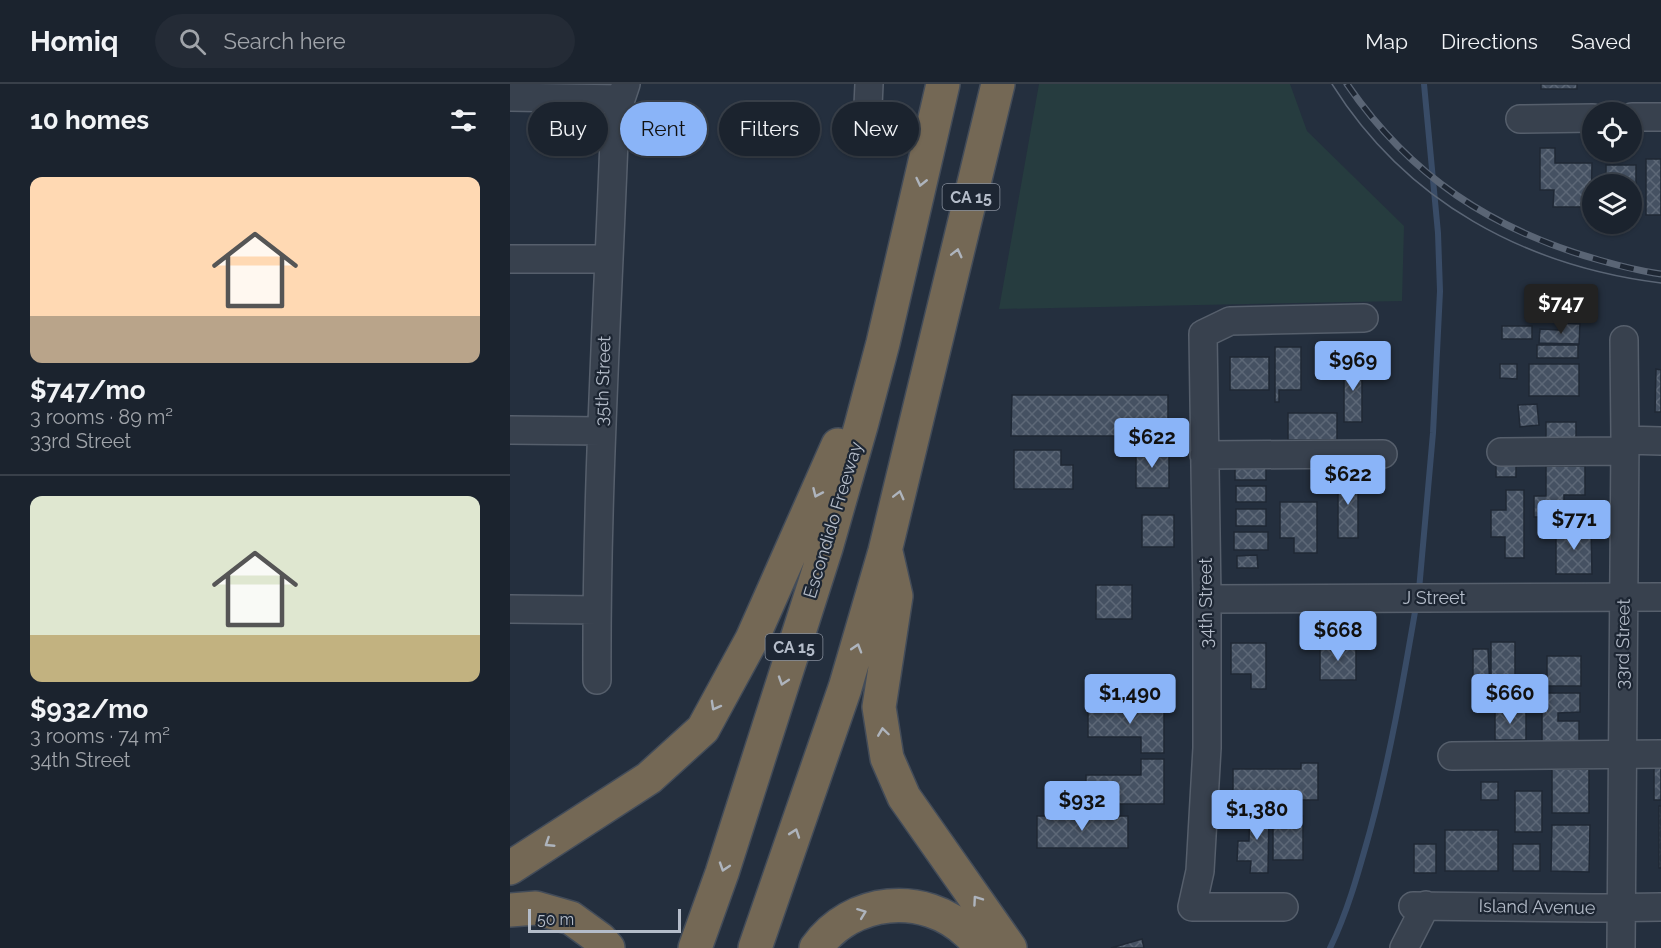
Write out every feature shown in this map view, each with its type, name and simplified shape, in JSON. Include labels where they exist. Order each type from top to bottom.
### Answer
[{"type":"highway","name":"Escondido Freeway","points":[[695,948],[722,873],[826,548],[883,343],[944,84]]},
{"type":"highway","name":"CA 15","points":[[755,948],[845,688],[885,551],[998,84]]},
{"type":"highway","points":[[510,868],[649,778],[703,729],[752,639],[883,343]]},
{"type":"highway","points":[[885,551],[896,596],[879,707],[887,758],[904,797],[1010,948]]},
{"type":"highway","points":[[816,948],[842,922],[860,912],[879,907],[905,905],[929,909],[952,921],[970,934],[979,948]]},
{"type":"highway","points":[[510,910],[536,908],[572,918],[608,948]]},
{"type":"street","points":[[510,97],[624,91]]},
{"type":"street","name":"35th Street","points":[[597,680],[601,431],[614,141],[624,91]]},
{"type":"street","points":[[1642,117],[1661,117]]},
{"type":"street","points":[[1520,119],[1582,118]]},
{"type":"street","points":[[510,259],[609,259]]},
{"type":"street","name":"34th Street","points":[[1284,907],[1192,907],[1200,871],[1207,748],[1203,334],[1230,321],[1364,318]]},
{"type":"street","name":"33rd Street","points":[[1621,948],[1624,340]]},
{"type":"street","points":[[510,430],[601,431]]},
{"type":"street","points":[[1501,452],[1625,446],[1661,441]]},
{"type":"street","points":[[1204,455],[1383,454]]},
{"type":"street","name":"J Street","points":[[1207,599],[1661,597]]},
{"type":"street","points":[[510,609],[597,610]]},
{"type":"street","points":[[1452,756],[1661,754]]},
{"type":"street","name":"Island Avenue","points":[[1404,948],[1420,906],[1661,907]]},
{"type":"green space","points":[[1039,84],[1290,84],[1307,131],[1404,226],[1402,301],[999,309]]},
{"type":"building","points":[[1541,84],[1577,84],[1577,89],[1541,89]]},
{"type":"building","points":[[1540,148],[1555,148],[1555,163],[1592,163],[1592,174],[1582,174],[1582,207],[1553,207],[1554,190],[1540,190]]},
{"type":"building","points":[[1646,159],[1661,159],[1661,215],[1646,215]]},
{"type":"building","points":[[1606,165],[1636,165],[1636,174],[1606,174]]},
{"type":"building","points":[[1559,323],[1580,324],[1579,344],[1539,343],[1540,329],[1559,330]]},
{"type":"building","points":[[1502,326],[1532,326],[1532,339],[1502,339]]},
{"type":"building","points":[[1537,345],[1578,345],[1578,358],[1537,358]]},
{"type":"building","points":[[1275,347],[1301,347],[1301,390],[1279,390],[1279,402],[1275,402]]},
{"type":"building","points":[[1230,357],[1269,357],[1269,390],[1230,390]]},
{"type":"building","points":[[1344,362],[1362,362],[1362,422],[1344,422]]},
{"type":"building","points":[[1500,364],[1517,364],[1517,379],[1500,378]]},
{"type":"building","points":[[1529,364],[1579,364],[1579,396],[1529,396]]},
{"type":"building","points":[[1656,369],[1661,370],[1661,412],[1655,412]]},
{"type":"building","points":[[1012,395],[1168,395],[1168,436],[1011,436]]},
{"type":"building","points":[[1537,404],[1539,425],[1520,427],[1518,405]]},
{"type":"building","points":[[1288,413],[1337,413],[1337,440],[1288,440]]},
{"type":"building","points":[[1546,422],[1576,422],[1576,443],[1546,443]]},
{"type":"building","points":[[1014,450],[1061,450],[1061,465],[1073,465],[1073,489],[1014,489]]},
{"type":"building","points":[[1136,450],[1169,450],[1169,488],[1136,488]]},
{"type":"building","points":[[1496,459],[1516,459],[1516,477],[1496,477]]},
{"type":"building","points":[[1235,464],[1266,464],[1266,480],[1235,480]]},
{"type":"building","points":[[1546,466],[1585,466],[1585,495],[1564,495],[1564,517],[1534,517],[1534,496],[1546,496]]},
{"type":"building","points":[[1338,474],[1358,474],[1358,538],[1338,538]]},
{"type":"building","points":[[1236,486],[1266,486],[1266,502],[1236,502]]},
{"type":"building","points":[[1506,490],[1524,490],[1524,558],[1505,558],[1505,537],[1491,537],[1491,510],[1506,510]]},
{"type":"building","points":[[1280,502],[1317,502],[1317,553],[1294,553],[1294,538],[1280,538]]},
{"type":"building","points":[[1236,509],[1266,509],[1266,526],[1236,526]]},
{"type":"building","points":[[1142,515],[1174,515],[1174,547],[1142,547]]},
{"type":"building","points":[[1556,527],[1591,527],[1592,574],[1556,574]]},
{"type":"building","points":[[1234,532],[1268,532],[1268,550],[1234,550]]},
{"type":"building","points":[[1257,555],[1258,568],[1237,568],[1237,556]]},
{"type":"building","points":[[1096,585],[1132,585],[1132,619],[1096,619]]},
{"type":"building","points":[[1491,642],[1515,642],[1515,692],[1491,692]]},
{"type":"building","points":[[1231,643],[1266,643],[1266,689],[1251,689],[1251,674],[1231,674]]},
{"type":"building","points":[[1320,643],[1356,643],[1356,680],[1320,680]]},
{"type":"building","points":[[1473,649],[1488,649],[1490,687],[1473,687]]},
{"type":"building","points":[[1547,656],[1581,656],[1581,686],[1547,686]]},
{"type":"building","points":[[1542,693],[1580,693],[1580,712],[1558,713],[1558,721],[1579,721],[1579,746],[1542,746]]},
{"type":"building","points":[[1088,707],[1164,707],[1164,753],[1141,753],[1141,737],[1088,737]]},
{"type":"building","points":[[1495,710],[1526,710],[1526,740],[1495,740]]},
{"type":"building","points":[[1141,759],[1164,759],[1164,804],[1086,804],[1086,775],[1141,775]]},
{"type":"building","points":[[1301,763],[1318,763],[1318,800],[1233,800],[1233,769],[1301,769]]},
{"type":"building","points":[[1654,766],[1661,766],[1661,800],[1654,800]]},
{"type":"building","points":[[1552,769],[1589,769],[1589,813],[1552,813]]},
{"type":"building","points":[[1481,782],[1498,782],[1498,800],[1481,800]]},
{"type":"building","points":[[1515,791],[1542,791],[1542,832],[1515,832]]},
{"type":"building","points":[[1250,805],[1269,805],[1268,873],[1250,873],[1251,861],[1237,861],[1238,841],[1249,841]]},
{"type":"building","points":[[1659,806],[1661,806],[1661,868],[1659,868]]},
{"type":"building","points":[[1273,810],[1291,810],[1291,816],[1303,816],[1303,860],[1273,860]]},
{"type":"building","points":[[1037,816],[1128,816],[1128,848],[1037,848]]},
{"type":"building","points":[[1552,825],[1590,825],[1589,872],[1551,871]]},
{"type":"building","points":[[1445,830],[1498,830],[1498,871],[1445,871]]},
{"type":"building","points":[[1414,844],[1436,844],[1436,873],[1414,873]]},
{"type":"building","points":[[1513,844],[1540,844],[1540,871],[1513,871]]},
{"type":"building","points":[[1142,939],[1144,948],[1111,948]]},
{"type":"waterway","points":[[1419,590],[1433,433],[1440,291],[1438,233],[1424,84]]},
{"type":"waterway","points":[[1330,948],[1353,890],[1377,803],[1396,719],[1416,606]]},
{"type":"tram line","points":[[1332,84],[1362,126],[1396,162],[1433,194],[1473,221],[1517,244],[1563,261],[1611,274],[1661,283]]},
{"type":"railway","points":[[1347,84],[1398,146],[1426,172],[1456,195],[1489,215],[1523,233],[1560,248],[1637,270],[1661,274]]}]
